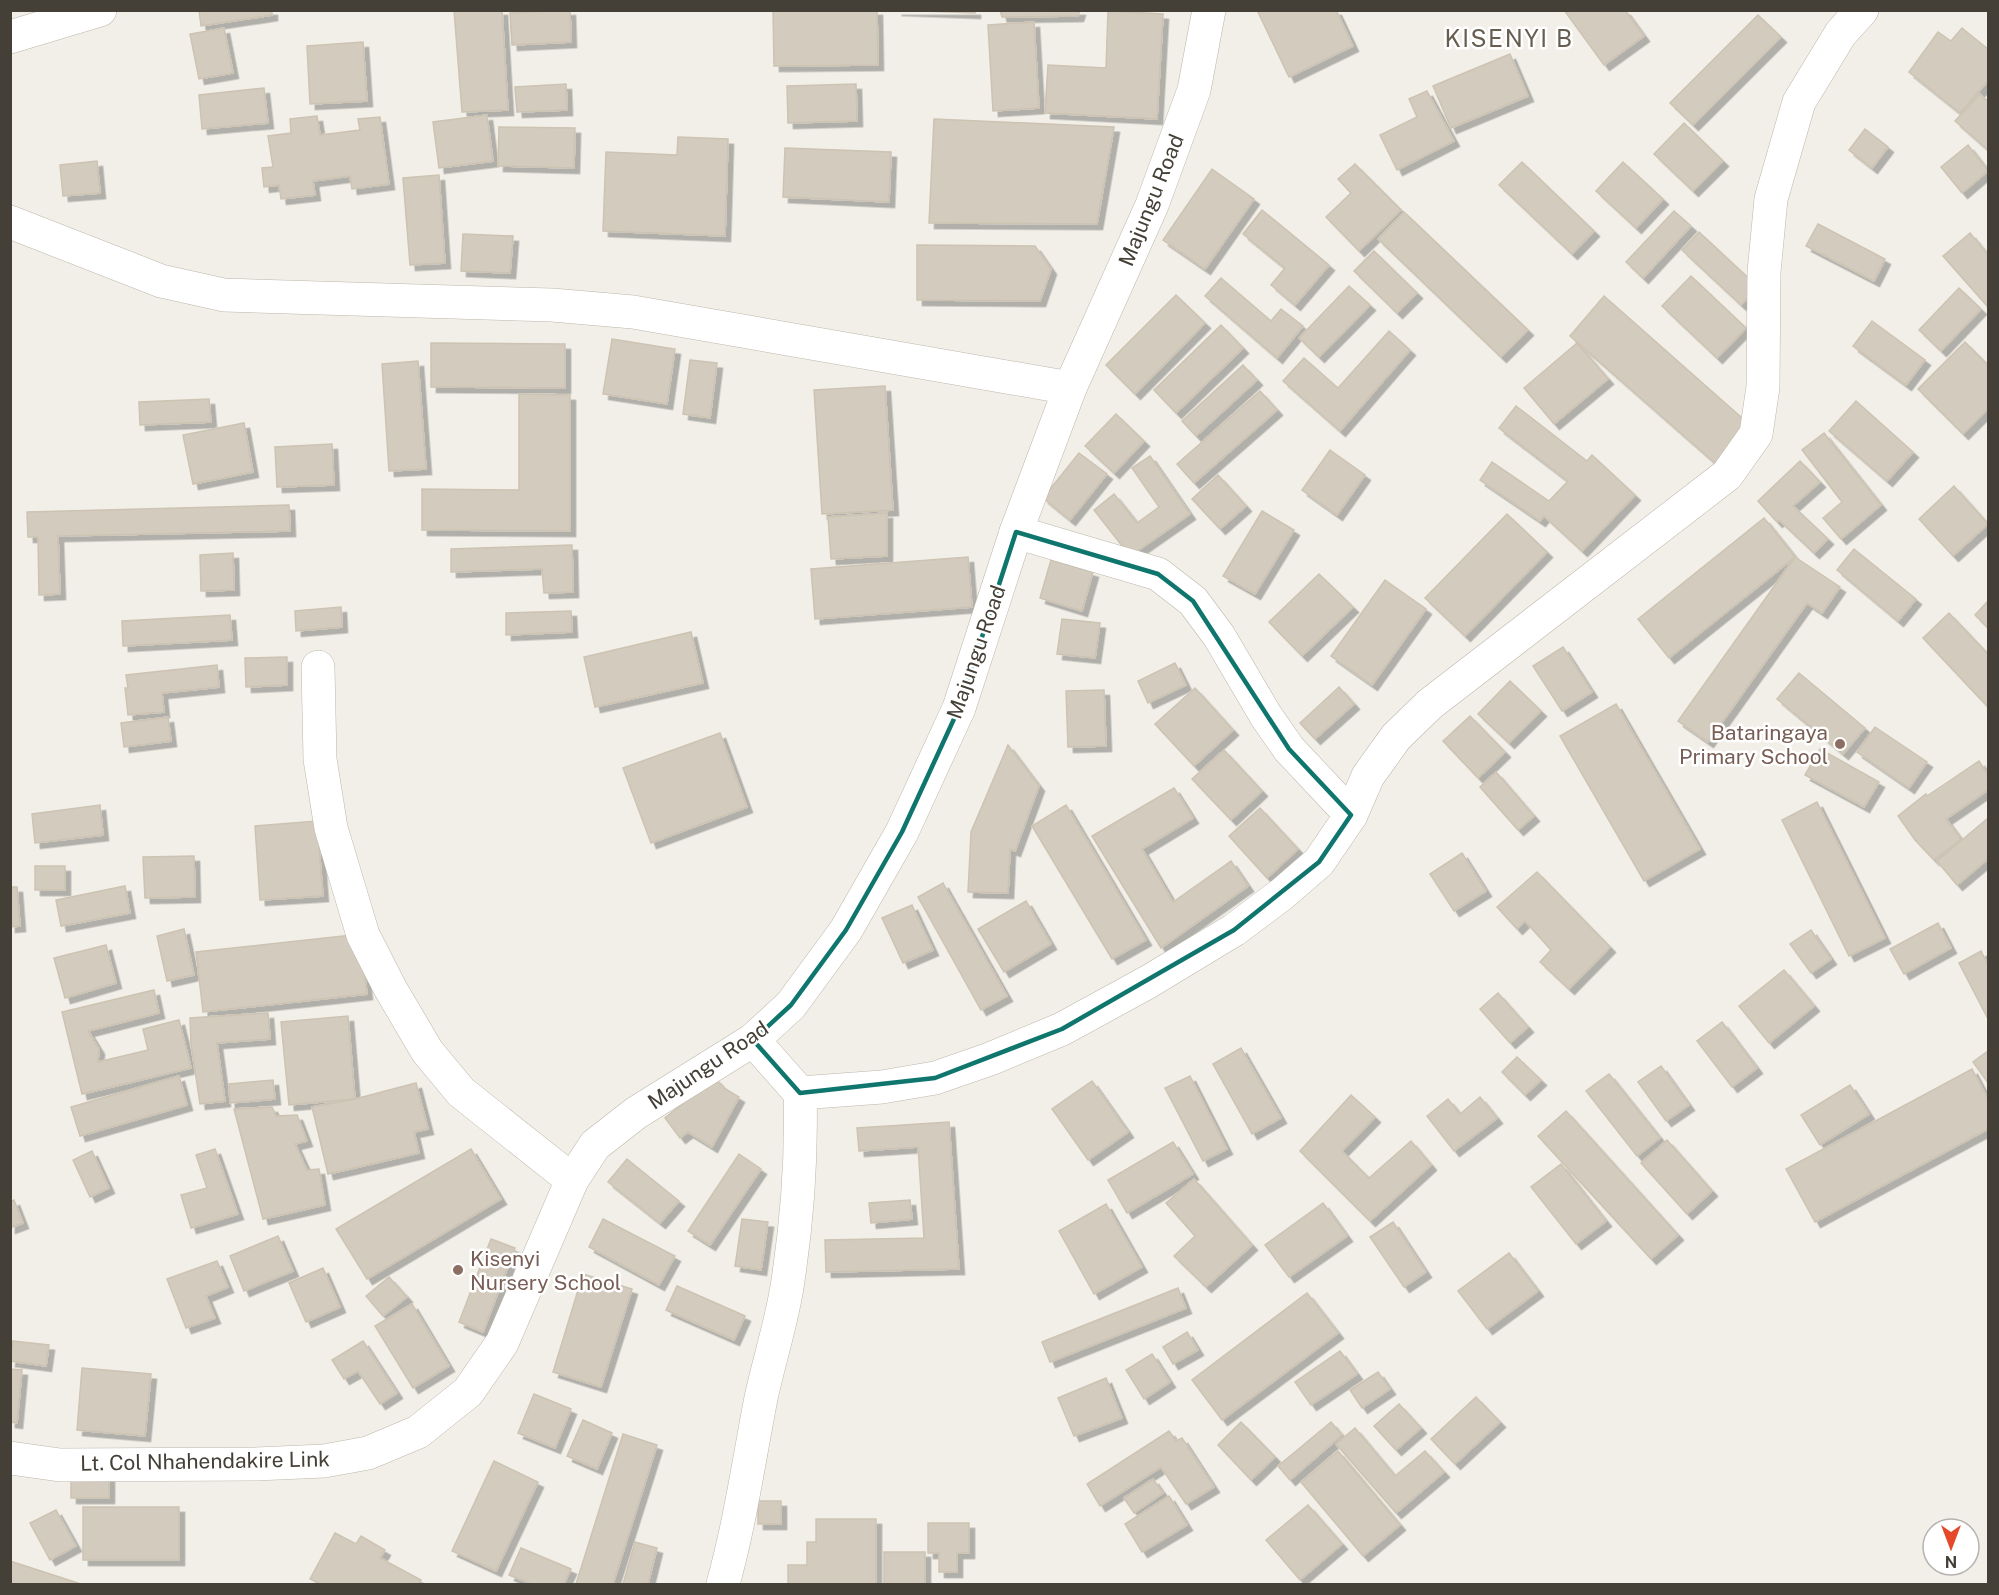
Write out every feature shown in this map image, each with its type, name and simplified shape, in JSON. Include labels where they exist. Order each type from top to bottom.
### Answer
[{"type":"street","points":[[10,37],[100,10]]},
{"type":"street","name":"Majungu Road","points":[[572,1180],[595,1145],[636,1113],[753,1040],[791,1005],[846,930],[902,832],[959,708],[1016,532],[1070,388],[1152,206],[1194,90],[1209,10]]},
{"type":"street","points":[[800,1093],[882,1087],[935,1078],[1062,1029],[1148,982],[1234,930],[1272,902],[1319,862],[1351,815],[1368,776],[1396,737],[1430,704],[1726,475],[1756,434],[1763,387],[1764,272],[1771,199],[1799,102],[1841,33],[1862,10]]},
{"type":"street","points":[[10,222],[161,281],[224,295],[552,305],[633,312],[1070,388]]},
{"type":"street","points":[[1016,532],[1158,574],[1193,601],[1219,636],[1266,716],[1289,750],[1351,815]]},
{"type":"street","points":[[318,667],[320,759],[331,828],[363,935],[390,988],[427,1051],[461,1092],[572,1180]]},
{"type":"street","points":[[723,1584],[734,1542],[762,1396],[787,1288],[798,1195],[802,1133],[800,1093],[753,1040]]},
{"type":"street","name":"Lt. Col Nhahendakire Link","points":[[10,1458],[60,1465],[256,1464],[324,1461],[368,1453],[418,1432],[468,1392],[502,1343],[572,1180]]},
{"type":"highlighted area","points":[[1016,532],[1158,574],[1193,601],[1289,749],[1351,815],[1319,862],[1234,930],[1062,1029],[935,1078],[800,1093],[753,1040],[791,1005],[846,930],[902,832],[959,708]]},
{"type":"building","points":[[199,10],[272,10],[272,15],[201,26]]},
{"type":"building","points":[[454,10],[502,10],[508,110],[462,112]]},
{"type":"building","points":[[570,10],[571,42],[512,45],[510,13]]},
{"type":"building","points":[[773,10],[877,10],[878,65],[774,66]]},
{"type":"building","points":[[896,10],[975,10],[975,13]]},
{"type":"building","points":[[1000,10],[1080,10],[1078,16],[1002,17]]},
{"type":"building","points":[[1257,10],[1336,10],[1353,46],[1289,77]]},
{"type":"building","points":[[1564,10],[1625,10],[1644,36],[1604,65]]},
{"type":"building","points":[[1108,11],[1163,14],[1157,119],[1045,113],[1048,65],[1106,68]]},
{"type":"building","points":[[1758,15],[1781,37],[1693,125],[1670,103]]},
{"type":"building","points":[[1034,22],[1039,108],[993,111],[988,25]]},
{"type":"building","points":[[224,28],[233,73],[199,79],[190,34]]},
{"type":"building","points":[[1962,28],[1988,49],[1988,81],[1960,113],[1909,72],[1938,32],[1951,41]]},
{"type":"building","points":[[363,42],[367,101],[310,104],[307,46]]},
{"type":"building","points":[[1510,54],[1528,96],[1451,128],[1433,86]]},
{"type":"building","points":[[566,84],[567,110],[517,112],[515,87]]},
{"type":"building","points":[[856,84],[857,121],[788,123],[787,86]]},
{"type":"building","points":[[264,88],[268,123],[202,129],[199,95]]},
{"type":"building","points":[[1427,91],[1454,141],[1397,170],[1380,135],[1417,117],[1409,99]]},
{"type":"building","points":[[1980,94],[1988,102],[1988,150],[1955,121]]},
{"type":"building","points":[[487,115],[493,161],[439,168],[433,122]]},
{"type":"building","points":[[317,116],[320,135],[360,130],[358,119],[380,117],[389,184],[352,189],[350,176],[313,181],[315,195],[281,199],[279,185],[264,187],[262,168],[273,167],[268,136],[291,133],[290,119]]},
{"type":"building","points":[[934,119],[1114,127],[1097,224],[929,223]]},
{"type":"building","points":[[1684,123],[1723,161],[1693,191],[1654,154]]},
{"type":"building","points":[[499,127],[575,128],[574,168],[498,166]]},
{"type":"building","points":[[1865,129],[1888,147],[1872,168],[1849,150]]},
{"type":"building","points":[[678,137],[728,139],[725,236],[603,231],[606,152],[677,155]]},
{"type":"building","points":[[1968,145],[1988,171],[1962,193],[1941,167]]},
{"type":"building","points":[[785,148],[891,152],[889,202],[783,197]]},
{"type":"building","points":[[97,161],[100,193],[63,196],[60,165]]},
{"type":"building","points":[[1522,162],[1594,231],[1572,254],[1499,185]]},
{"type":"building","points":[[1623,162],[1663,199],[1636,228],[1596,191]]},
{"type":"building","points":[[1355,164],[1401,210],[1359,251],[1326,217],[1351,193],[1338,179]]},
{"type":"building","points":[[1212,169],[1254,199],[1205,269],[1163,240]]},
{"type":"building","points":[[439,175],[445,263],[410,265],[403,178]]},
{"type":"building","points":[[1262,210],[1329,265],[1295,305],[1271,285],[1285,268],[1243,234]]},
{"type":"building","points":[[1674,211],[1691,226],[1643,278],[1626,262]]},
{"type":"building","points":[[1404,212],[1528,330],[1501,357],[1378,239]]},
{"type":"building","points":[[1818,224],[1885,259],[1874,281],[1806,246]]},
{"type":"building","points":[[1699,232],[1758,287],[1741,305],[1682,250]]},
{"type":"building","points":[[1970,233],[1988,255],[1988,307],[1943,256]]},
{"type":"building","points":[[463,234],[513,236],[510,273],[461,271]]},
{"type":"building","points":[[917,245],[1035,246],[1051,269],[1040,301],[917,300]]},
{"type":"building","points":[[1374,251],[1417,293],[1397,313],[1354,271]]},
{"type":"building","points":[[1691,276],[1746,328],[1717,358],[1662,306]]},
{"type":"building","points":[[1221,278],[1271,321],[1281,309],[1303,326],[1277,358],[1205,296]]},
{"type":"building","points":[[1349,286],[1370,305],[1319,357],[1299,338]]},
{"type":"building","points":[[1959,288],[1981,309],[1941,351],[1919,330]]},
{"type":"building","points":[[1176,295],[1205,323],[1135,394],[1106,365]]},
{"type":"building","points":[[1604,296],[1750,425],[1716,464],[1570,336]]},
{"type":"building","points":[[1872,321],[1925,360],[1906,385],[1853,346]]},
{"type":"building","points":[[1221,325],[1243,348],[1176,413],[1154,390]]},
{"type":"building","points":[[1389,331],[1410,350],[1340,431],[1283,381],[1304,358],[1338,388]]},
{"type":"building","points":[[612,339],[675,349],[667,404],[603,394]]},
{"type":"building","points":[[1965,342],[1988,365],[1988,409],[1963,434],[1918,389]]},
{"type":"building","points":[[431,343],[565,344],[565,388],[431,387]]},
{"type":"building","points":[[1577,343],[1608,379],[1554,424],[1524,388]]},
{"type":"building","points":[[690,360],[717,363],[710,418],[683,414]]},
{"type":"building","points":[[418,361],[426,469],[389,471],[382,364]]},
{"type":"building","points":[[1243,365],[1257,380],[1196,436],[1182,421]]},
{"type":"building","points":[[885,386],[893,510],[822,514],[814,390]]},
{"type":"building","points":[[1260,391],[1277,410],[1194,483],[1177,464]]},
{"type":"building","points":[[519,394],[570,395],[570,531],[422,530],[422,489],[519,490]]},
{"type":"building","points":[[209,399],[211,422],[140,425],[139,402]]},
{"type":"building","points":[[1856,401],[1913,452],[1887,481],[1829,431]]},
{"type":"building","points":[[1516,406],[1587,461],[1592,455],[1635,495],[1582,551],[1544,516],[1540,521],[1480,480],[1492,462],[1549,501],[1568,481],[1499,428]]},
{"type":"building","points":[[1116,414],[1144,441],[1114,473],[1085,446]]},
{"type":"building","points":[[244,423],[253,472],[193,484],[183,435]]},
{"type":"building","points":[[1824,433],[1881,505],[1841,539],[1823,518],[1842,502],[1802,450]]},
{"type":"building","points":[[332,444],[334,485],[277,487],[275,447]]},
{"type":"building","points":[[1330,450],[1365,475],[1337,515],[1302,490]]},
{"type":"building","points":[[1079,453],[1107,474],[1070,520],[1043,498]]},
{"type":"building","points":[[1150,456],[1190,514],[1130,556],[1094,510],[1114,494],[1137,523],[1159,507],[1132,468]]},
{"type":"building","points":[[1800,461],[1820,482],[1793,506],[1828,539],[1814,553],[1779,520],[1777,522],[1758,501]]},
{"type":"building","points":[[1218,475],[1246,506],[1220,529],[1192,499]]},
{"type":"building","points":[[1954,486],[1988,524],[1953,556],[1919,519]]},
{"type":"building","points":[[289,505],[290,531],[58,536],[60,594],[39,595],[38,537],[28,537],[27,512]]},
{"type":"building","points":[[1262,511],[1294,530],[1255,594],[1223,576]]},
{"type":"building","points":[[887,513],[887,556],[831,559],[828,517]]},
{"type":"building","points":[[1507,514],[1547,552],[1465,636],[1425,598]]},
{"type":"building","points":[[1764,518],[1795,557],[1669,658],[1638,619]]},
{"type":"building","points":[[572,545],[573,592],[544,593],[542,569],[451,572],[451,549]]},
{"type":"building","points":[[1854,549],[1916,599],[1898,621],[1837,570]]},
{"type":"building","points":[[233,553],[234,590],[201,591],[200,555]]},
{"type":"building","points":[[968,557],[972,607],[815,619],[811,569]]},
{"type":"building","points":[[1795,557],[1840,587],[1822,613],[1807,603],[1708,742],[1678,721]]},
{"type":"building","points":[[1051,560],[1093,572],[1082,611],[1040,598]]},
{"type":"building","points":[[1319,574],[1353,607],[1302,656],[1269,622]]},
{"type":"building","points":[[1385,580],[1426,609],[1372,685],[1331,656]]},
{"type":"building","points":[[1988,601],[1988,628],[1975,615]]},
{"type":"building","points":[[341,607],[342,627],[296,631],[295,611]]},
{"type":"building","points":[[571,611],[572,632],[506,635],[506,613]]},
{"type":"building","points":[[1949,613],[1988,654],[1988,707],[1923,638]]},
{"type":"building","points":[[230,615],[232,640],[123,646],[122,621]]},
{"type":"building","points":[[1062,619],[1100,623],[1095,658],[1057,654]]},
{"type":"building","points":[[691,632],[703,683],[595,707],[584,657]]},
{"type":"building","points":[[1563,647],[1592,692],[1562,711],[1533,666]]},
{"type":"building","points":[[287,657],[287,685],[246,687],[245,658]]},
{"type":"building","points":[[1175,663],[1186,685],[1148,703],[1138,681]]},
{"type":"building","points":[[217,665],[219,687],[162,693],[164,712],[128,715],[126,675]]},
{"type":"building","points":[[1799,673],[1865,728],[1843,754],[1777,699]]},
{"type":"building","points":[[1510,681],[1541,711],[1509,743],[1478,714]]},
{"type":"building","points":[[1339,687],[1354,704],[1315,739],[1300,723]]},
{"type":"building","points":[[1195,688],[1233,730],[1194,766],[1155,724]]},
{"type":"building","points":[[1104,690],[1106,746],[1068,747],[1066,691]]},
{"type":"building","points":[[1616,704],[1700,849],[1644,881],[1560,736]]},
{"type":"building","points":[[1470,716],[1505,752],[1478,778],[1443,741]]},
{"type":"building","points":[[168,717],[171,741],[124,747],[121,723]]},
{"type":"building","points":[[1875,727],[1927,762],[1909,788],[1857,752]]},
{"type":"building","points":[[720,733],[747,807],[651,843],[623,768]]},
{"type":"building","points":[[1008,745],[1039,786],[1015,851],[1010,849],[1008,893],[968,892],[971,832]]},
{"type":"building","points":[[1820,749],[1879,782],[1864,807],[1805,775]]},
{"type":"building","points":[[1224,750],[1262,791],[1231,820],[1192,779]]},
{"type":"building","points":[[1979,761],[1988,775],[1988,790],[1946,819],[1961,839],[1934,860],[1915,840],[1898,816],[1926,794],[1927,796]]},
{"type":"building","points":[[1496,772],[1534,816],[1518,830],[1480,787]]},
{"type":"building","points":[[1174,788],[1193,818],[1142,849],[1173,902],[1231,861],[1248,886],[1161,948],[1092,836]]},
{"type":"building","points":[[1817,802],[1885,938],[1849,956],[1782,820]]},
{"type":"building","points":[[100,805],[103,835],[35,843],[32,814]]},
{"type":"building","points":[[1066,805],[1146,940],[1112,959],[1032,826]]},
{"type":"building","points":[[1260,808],[1298,849],[1267,878],[1229,836]]},
{"type":"building","points":[[1988,818],[1988,859],[1957,885],[1937,861]]},
{"type":"building","points":[[317,821],[323,896],[260,900],[255,826]]},
{"type":"building","points":[[1462,853],[1486,891],[1454,911],[1430,874]]},
{"type":"building","points":[[194,856],[195,897],[145,898],[143,857]]},
{"type":"building","points":[[35,866],[65,866],[65,890],[35,890]]},
{"type":"building","points":[[1537,872],[1610,947],[1569,989],[1540,962],[1551,950],[1525,921],[1517,929],[1497,907]]},
{"type":"building","points":[[943,883],[1007,996],[981,1010],[918,897]]},
{"type":"building","points":[[125,886],[130,913],[61,926],[56,900]]},
{"type":"building","points":[[10,887],[17,887],[20,926],[10,927]]},
{"type":"building","points":[[1026,901],[1051,944],[1004,972],[978,929]]},
{"type":"building","points":[[912,905],[933,950],[903,963],[882,918]]},
{"type":"building","points":[[1938,923],[1951,948],[1904,974],[1890,949]]},
{"type":"building","points":[[184,929],[194,975],[167,981],[157,936]]},
{"type":"building","points":[[1811,930],[1831,959],[1811,973],[1790,944]]},
{"type":"building","points":[[352,935],[363,960],[367,994],[203,1012],[196,952]]},
{"type":"building","points":[[106,945],[116,983],[65,998],[54,958]]},
{"type":"building","points":[[1981,951],[1988,965],[1988,1019],[1959,963]]},
{"type":"building","points":[[1784,970],[1814,1006],[1769,1043],[1739,1006]]},
{"type":"building","points":[[154,990],[159,1013],[88,1031],[99,1049],[98,1062],[148,1050],[143,1029],[179,1020],[191,1068],[82,1094],[62,1012]]},
{"type":"building","points":[[1498,993],[1528,1027],[1510,1043],[1480,1009]]},
{"type":"building","points":[[268,1013],[270,1039],[217,1043],[225,1101],[200,1104],[191,1044],[190,1018]]},
{"type":"building","points":[[348,1016],[355,1099],[289,1105],[281,1022]]},
{"type":"building","points":[[1722,1022],[1757,1068],[1732,1087],[1697,1041]]},
{"type":"building","points":[[1241,1048],[1281,1118],[1252,1134],[1213,1064]]},
{"type":"building","points":[[1988,1051],[1988,1083],[1973,1062]]},
{"type":"building","points":[[1517,1057],[1541,1080],[1525,1095],[1502,1072]]},
{"type":"building","points":[[1661,1066],[1689,1105],[1666,1121],[1638,1082]]},
{"type":"building","points":[[1972,1069],[1988,1099],[1988,1129],[1815,1222],[1786,1169]]},
{"type":"building","points":[[1609,1074],[1660,1138],[1637,1156],[1586,1091]]},
{"type":"building","points":[[179,1076],[187,1105],[80,1136],[71,1107]]},
{"type":"building","points":[[1190,1076],[1227,1149],[1203,1161],[1165,1088]]},
{"type":"building","points":[[715,1078],[724,1088],[739,1097],[712,1147],[688,1132],[680,1138],[665,1118]]},
{"type":"building","points":[[273,1080],[275,1099],[230,1103],[229,1084]]},
{"type":"building","points":[[1092,1081],[1128,1132],[1088,1160],[1052,1109]]},
{"type":"building","points":[[416,1083],[428,1129],[414,1132],[419,1153],[328,1174],[312,1107],[355,1099]]},
{"type":"building","points":[[1850,1085],[1869,1114],[1820,1145],[1801,1115]]},
{"type":"building","points":[[1351,1095],[1375,1117],[1342,1151],[1369,1178],[1411,1141],[1431,1165],[1370,1221],[1300,1151]]},
{"type":"building","points":[[1480,1097],[1497,1118],[1454,1151],[1427,1116],[1448,1099],[1460,1114]]},
{"type":"building","points":[[272,1107],[276,1116],[297,1115],[307,1141],[295,1144],[307,1170],[319,1169],[325,1205],[263,1219],[234,1109]]},
{"type":"building","points":[[1566,1111],[1678,1235],[1651,1259],[1538,1136]]},
{"type":"building","points":[[949,1122],[959,1269],[826,1272],[825,1240],[924,1238],[918,1147],[859,1151],[857,1128]]},
{"type":"building","points":[[1667,1140],[1712,1191],[1687,1214],[1641,1163]]},
{"type":"building","points":[[1173,1142],[1193,1174],[1127,1213],[1108,1180]]},
{"type":"building","points":[[215,1149],[238,1214],[191,1228],[181,1195],[207,1188],[196,1155]]},
{"type":"building","points":[[471,1149],[501,1199],[367,1279],[336,1229]]},
{"type":"building","points":[[92,1151],[109,1188],[90,1197],[73,1160]]},
{"type":"building","points":[[739,1154],[761,1169],[710,1245],[688,1231]]},
{"type":"building","points":[[627,1159],[679,1201],[660,1223],[608,1182]]},
{"type":"building","points":[[1561,1164],[1606,1221],[1576,1244],[1531,1187]]},
{"type":"building","points":[[1194,1179],[1252,1245],[1206,1287],[1174,1256],[1195,1236],[1166,1203]]},
{"type":"building","points":[[14,1200],[23,1223],[10,1228],[10,1202]]},
{"type":"building","points":[[910,1200],[912,1219],[871,1223],[869,1203]]},
{"type":"building","points":[[1323,1203],[1347,1236],[1289,1277],[1265,1245]]},
{"type":"building","points":[[1106,1204],[1142,1267],[1094,1294],[1059,1231]]},
{"type":"building","points":[[603,1219],[675,1256],[659,1285],[589,1247]]},
{"type":"building","points":[[742,1219],[768,1222],[761,1270],[735,1266]]},
{"type":"building","points":[[1393,1222],[1426,1272],[1404,1287],[1370,1237]]},
{"type":"building","points":[[278,1236],[293,1271],[244,1291],[230,1256]]},
{"type":"building","points":[[491,1239],[515,1248],[483,1332],[459,1322]]},
{"type":"building","points":[[1509,1253],[1538,1291],[1487,1329],[1458,1291]]},
{"type":"building","points":[[217,1261],[228,1287],[206,1296],[215,1318],[186,1328],[167,1279]]},
{"type":"building","points":[[323,1268],[340,1307],[306,1322],[289,1283]]},
{"type":"building","points":[[583,1274],[632,1289],[601,1387],[553,1372]]},
{"type":"building","points":[[389,1277],[407,1297],[383,1316],[366,1296]]},
{"type":"building","points":[[677,1286],[745,1316],[734,1340],[666,1310]]},
{"type":"building","points":[[1178,1288],[1186,1308],[1050,1362],[1042,1342]]},
{"type":"building","points":[[1307,1293],[1338,1333],[1222,1420],[1192,1380]]},
{"type":"building","points":[[412,1304],[449,1366],[413,1388],[375,1326]]},
{"type":"building","points":[[1187,1332],[1198,1350],[1173,1364],[1163,1347]]},
{"type":"building","points":[[13,1341],[49,1345],[46,1366],[10,1361]]},
{"type":"building","points":[[363,1341],[397,1393],[380,1404],[358,1371],[344,1379],[332,1360]]},
{"type":"building","points":[[1340,1351],[1357,1374],[1311,1405],[1295,1382]]},
{"type":"building","points":[[1152,1354],[1170,1382],[1144,1399],[1126,1370]]},
{"type":"building","points":[[82,1368],[151,1374],[145,1436],[77,1430]]},
{"type":"building","points":[[10,1369],[22,1370],[17,1423],[10,1422]]},
{"type":"building","points":[[1378,1372],[1390,1389],[1362,1408],[1350,1390]]},
{"type":"building","points":[[1106,1378],[1122,1418],[1074,1436],[1058,1398]]},
{"type":"building","points":[[534,1394],[571,1409],[555,1448],[518,1433]]},
{"type":"building","points":[[1476,1397],[1500,1422],[1455,1464],[1431,1439]]},
{"type":"building","points":[[1399,1404],[1421,1428],[1396,1450],[1374,1426]]},
{"type":"building","points":[[583,1420],[612,1433],[597,1469],[567,1456]]},
{"type":"building","points":[[1241,1422],[1275,1457],[1251,1480],[1218,1445]]},
{"type":"building","points":[[1331,1422],[1342,1435],[1290,1480],[1278,1466]]},
{"type":"building","points":[[1355,1428],[1395,1476],[1425,1451],[1444,1472],[1396,1513],[1336,1444]]},
{"type":"building","points":[[1169,1431],[1176,1441],[1182,1438],[1214,1487],[1186,1504],[1161,1467],[1100,1506],[1087,1484]]},
{"type":"building","points":[[623,1434],[657,1445],[613,1584],[576,1584]]},
{"type":"building","points":[[1338,1451],[1400,1525],[1363,1556],[1301,1482]]},
{"type":"building","points":[[494,1461],[538,1482],[496,1571],[452,1551]]},
{"type":"building","points":[[71,1471],[109,1471],[109,1498],[71,1498]]},
{"type":"building","points":[[1153,1479],[1163,1493],[1134,1513],[1124,1498]]},
{"type":"building","points":[[1169,1496],[1187,1525],[1142,1552],[1125,1524]]},
{"type":"building","points":[[758,1501],[781,1501],[781,1524],[758,1524]]},
{"type":"building","points":[[1308,1505],[1342,1544],[1300,1580],[1266,1540]]},
{"type":"building","points":[[83,1507],[179,1507],[179,1560],[83,1560]]},
{"type":"building","points":[[56,1510],[76,1546],[50,1560],[30,1523]]},
{"type":"building","points":[[816,1519],[876,1519],[876,1584],[788,1584],[788,1565],[807,1565],[807,1542],[816,1542]]},
{"type":"building","points":[[928,1523],[969,1523],[969,1553],[957,1553],[957,1572],[939,1572],[939,1553],[928,1553]]},
{"type":"building","points":[[335,1533],[356,1544],[361,1536],[385,1550],[380,1558],[421,1580],[418,1584],[320,1584],[310,1579]]},
{"type":"building","points":[[635,1542],[657,1548],[648,1584],[623,1584]]},
{"type":"building","points":[[521,1548],[571,1569],[564,1584],[532,1584],[509,1575]]},
{"type":"building","points":[[884,1552],[925,1552],[925,1584],[884,1584]]},
{"type":"building","points":[[10,1561],[81,1584],[10,1584]]},
{"type":"place","name":"Bataringaya Primary School","points":[[1840,744]]},
{"type":"place","name":"Kisenyi Nursery School","points":[[458,1270]]},
{"type":"district","name":"KISENYI B","points":[[1509,38]]}]
